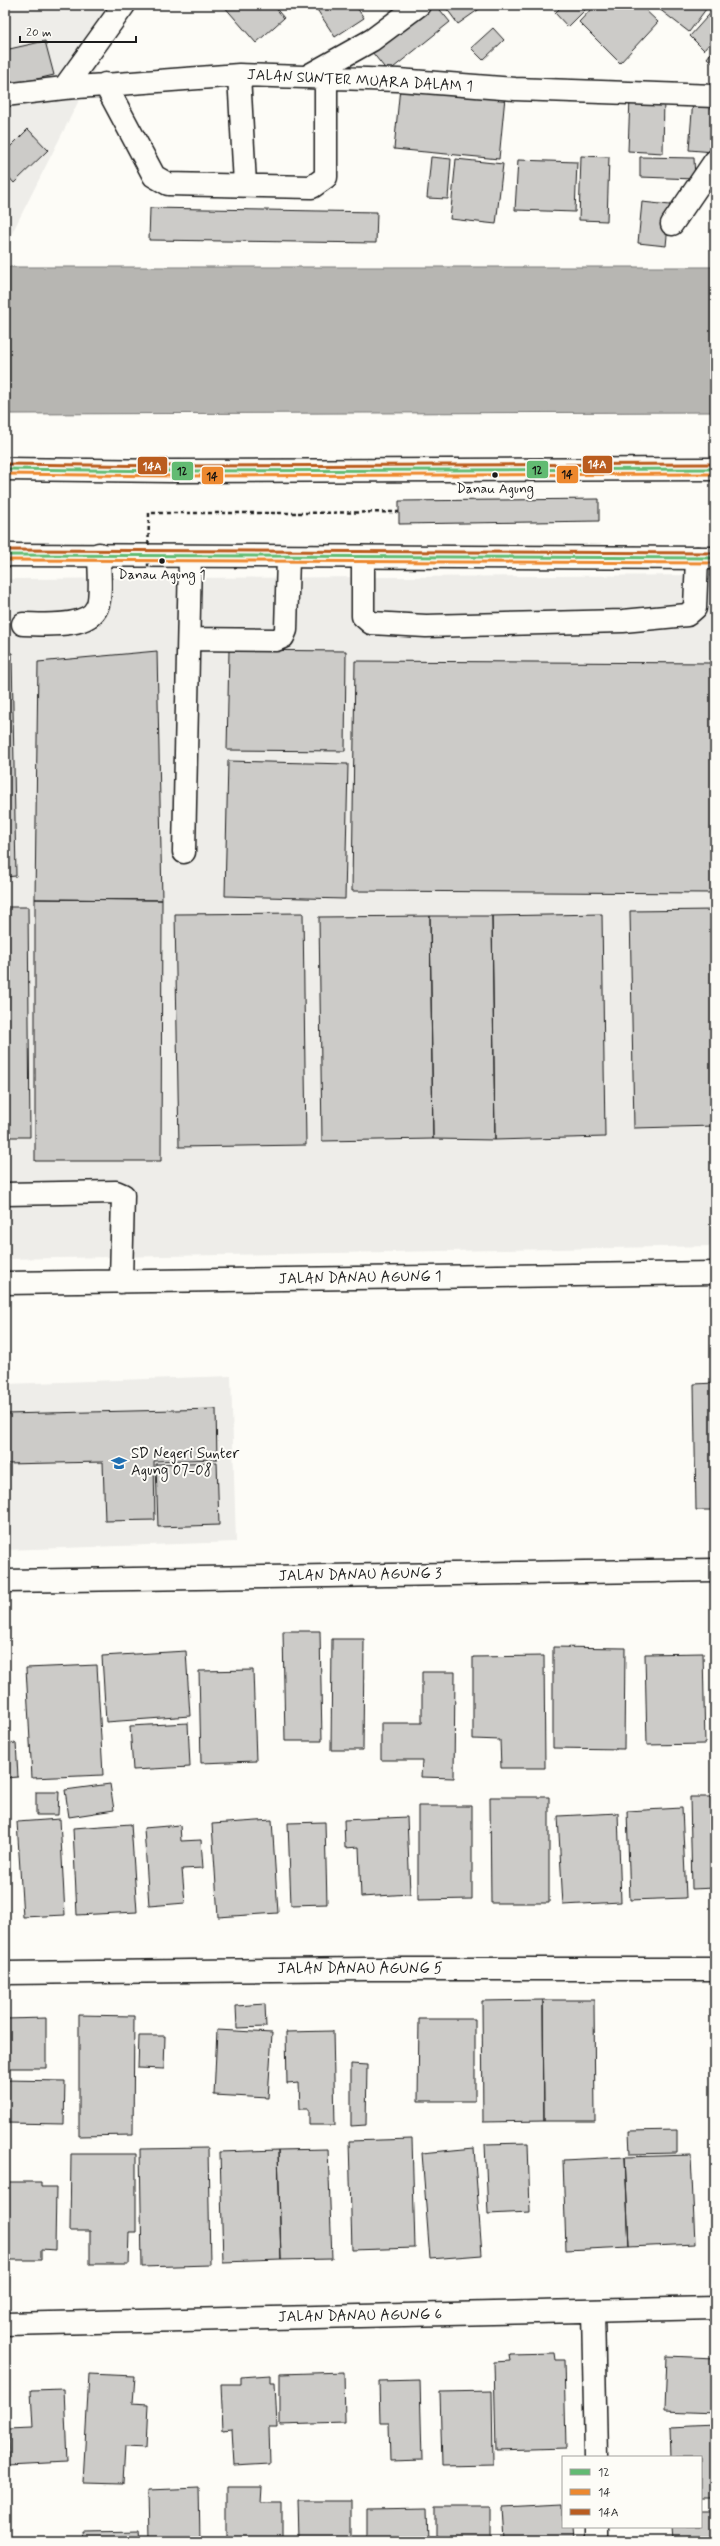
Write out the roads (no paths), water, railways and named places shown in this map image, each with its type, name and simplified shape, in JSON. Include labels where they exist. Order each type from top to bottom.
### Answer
[{"type":"street","points":[[64,88],[124,5]]},
{"type":"street","points":[[105,84],[154,176],[168,184],[245,184],[312,187],[326,177],[316,77],[372,40],[419,5]]},
{"type":"street","points":[[238,75],[245,184]]},
{"type":"street","name":"JALAN SUNTER MUARA DALAM 1","points":[[5,95],[105,84],[238,75],[316,77],[523,89],[715,96]]},
{"type":"street","points":[[672,224],[715,161]]},
{"type":"street","points":[[5,469],[171,471],[715,469]]},
{"type":"street","points":[[23,624],[69,624],[89,618],[98,606],[99,554]]},
{"type":"street","points":[[5,555],[99,554],[288,557],[363,557],[706,558],[695,608],[687,615],[623,621],[426,626],[371,623],[363,616],[363,557]]},
{"type":"street","points":[[184,852],[190,556]]},
{"type":"street","points":[[189,639],[276,640],[283,637],[286,630],[288,557]]},
{"type":"street","points":[[5,1194],[116,1192],[123,1196],[121,1282]]},
{"type":"street","name":"JALAN DANAU AGUNG 1","points":[[5,1283],[715,1273]]},
{"type":"street","name":"JALAN DANAU AGUNG 3","points":[[5,1581],[715,1570]]},
{"type":"street","name":"JALAN DANAU AGUNG 5","points":[[5,1973],[367,1968],[715,1969]]},
{"type":"street","name":"JALAN DANAU AGUNG 6","points":[[5,2324],[715,2308]]},
{"type":"street","points":[[593,2310],[596,2456]]},
{"type":"street","points":[[597,2528],[597,2541]]},
{"type":"place","name":"Danau Agung","points":[[495,475]]},
{"type":"place","name":"Danau Agung 1","points":[[162,561]]},
{"type":"place","name":"SD Negeri Sunter Agung 07-08","points":[[119,1463]]}]
